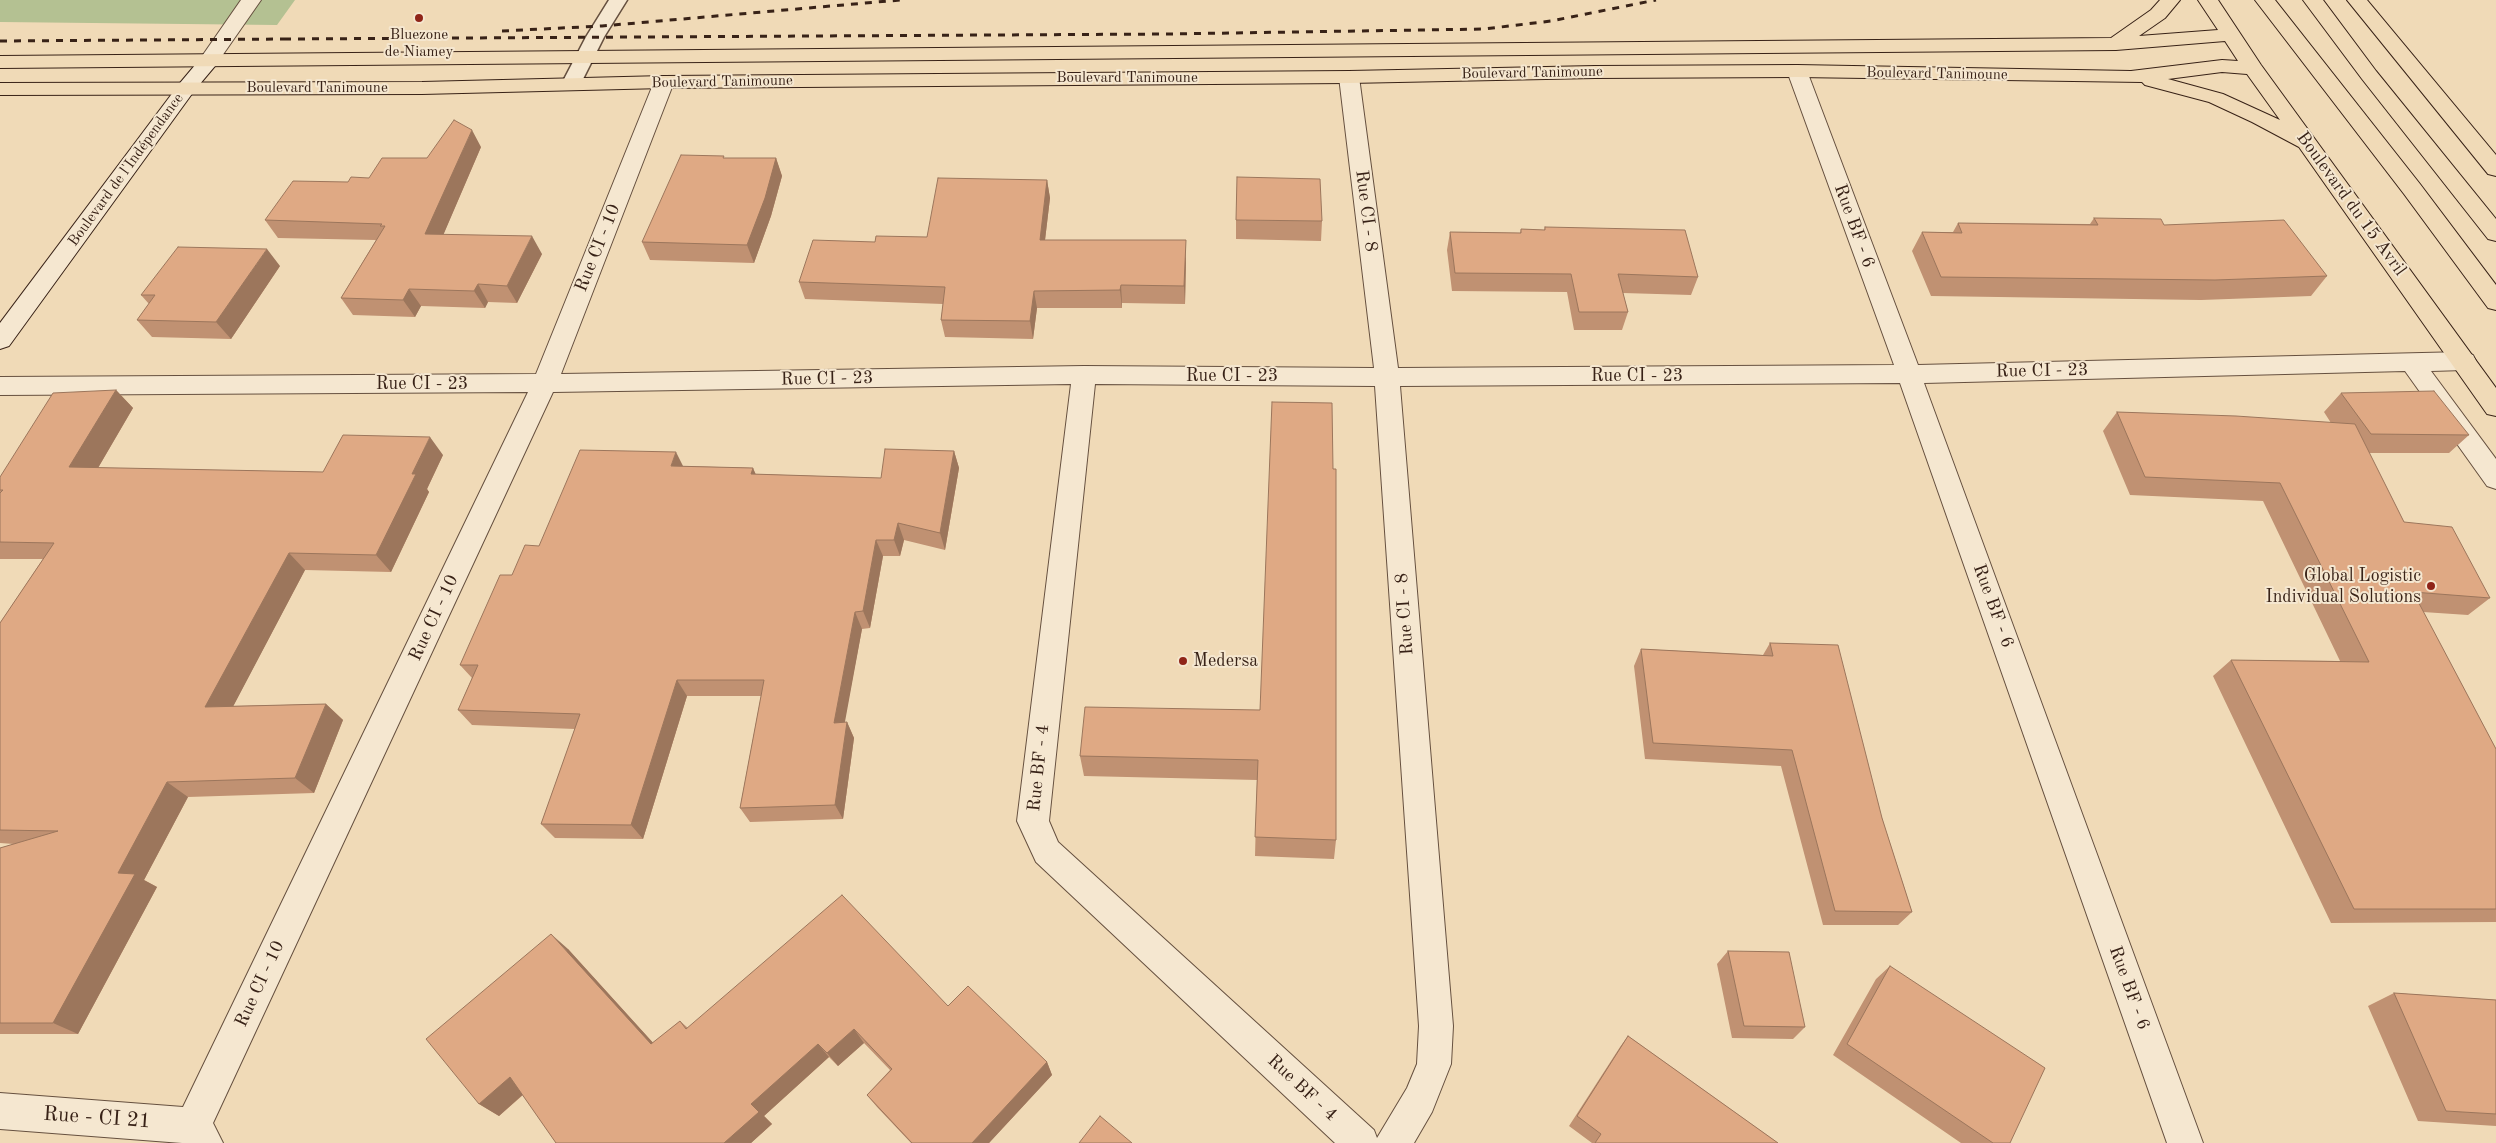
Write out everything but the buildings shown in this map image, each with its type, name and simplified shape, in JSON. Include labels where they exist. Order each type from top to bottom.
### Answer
[{"type":"main road","points":[[2116,44],[2152,19],[2170,0]]},
{"type":"main road","name":"Boulevard du 15 Avril","points":[[2208,0],[2253,68],[2496,407]]},
{"type":"main road","points":[[2264,0],[2412,189],[2496,302]]},
{"type":"main road","points":[[2312,0],[2369,75],[2496,234]]},
{"type":"main road","points":[[2357,0],[2496,169]]},
{"type":"main road","name":"Boulevard Tanimoune","points":[[0,62],[208,62],[2041,45],[2116,44],[2231,35]]},
{"type":"main road","points":[[2041,45],[2056,76]]},
{"type":"main road","name":"Boulevard Tanimoune","points":[[0,89],[187,87],[422,88],[664,82],[1348,77],[1797,71],[2131,76],[2222,66],[2253,68]]},
{"type":"main road","points":[[2131,76],[2198,92],[2245,111],[2309,145]]},
{"type":"street","name":"Boulevard de l'Indépendance","points":[[0,340],[187,87],[208,62],[251,0]]},
{"type":"street","name":"Rue BF - 6","points":[[1797,71],[1910,374],[2185,1143]]},
{"type":"street","name":"Rue CI - 8","points":[[1348,77],[1387,377],[1436,1026],[1434,1064],[1420,1100],[1393,1143]]},
{"type":"street","name":"Rue CI - 10","points":[[199,1134],[545,383],[664,82]]},
{"type":"street","name":"Rue CI - 23","points":[[0,386],[545,383],[1084,375],[1387,377],[1910,374],[2464,362]]},
{"type":"street","points":[[2412,363],[2496,479]]},
{"type":"street","name":"Rue BF - 4","points":[[1084,375],[1033,822],[1047,852],[1053,858],[1361,1143]]},
{"type":"street","name":"Rue - CI 21","points":[[0,1111],[199,1134]]},
{"type":"lane","points":[[571,84],[618,0]]},
{"type":"green space","points":[[0,0],[295,0],[277,25],[0,22]]},
{"type":"railway","points":[[502,31],[602,26],[900,0]]},
{"type":"railway","points":[[284,39],[1168,34],[1484,29],[1551,21],[1656,0]]},
{"type":"railway","points":[[0,41],[290,39]]},
{"type":"place","name":"Bluezone de Niamey","points":[[419,18]]},
{"type":"place","name":"Global Logistic Individual Solutions","points":[[2431,586]]},
{"type":"place","name":"Medersa","points":[[1183,661]]}]
